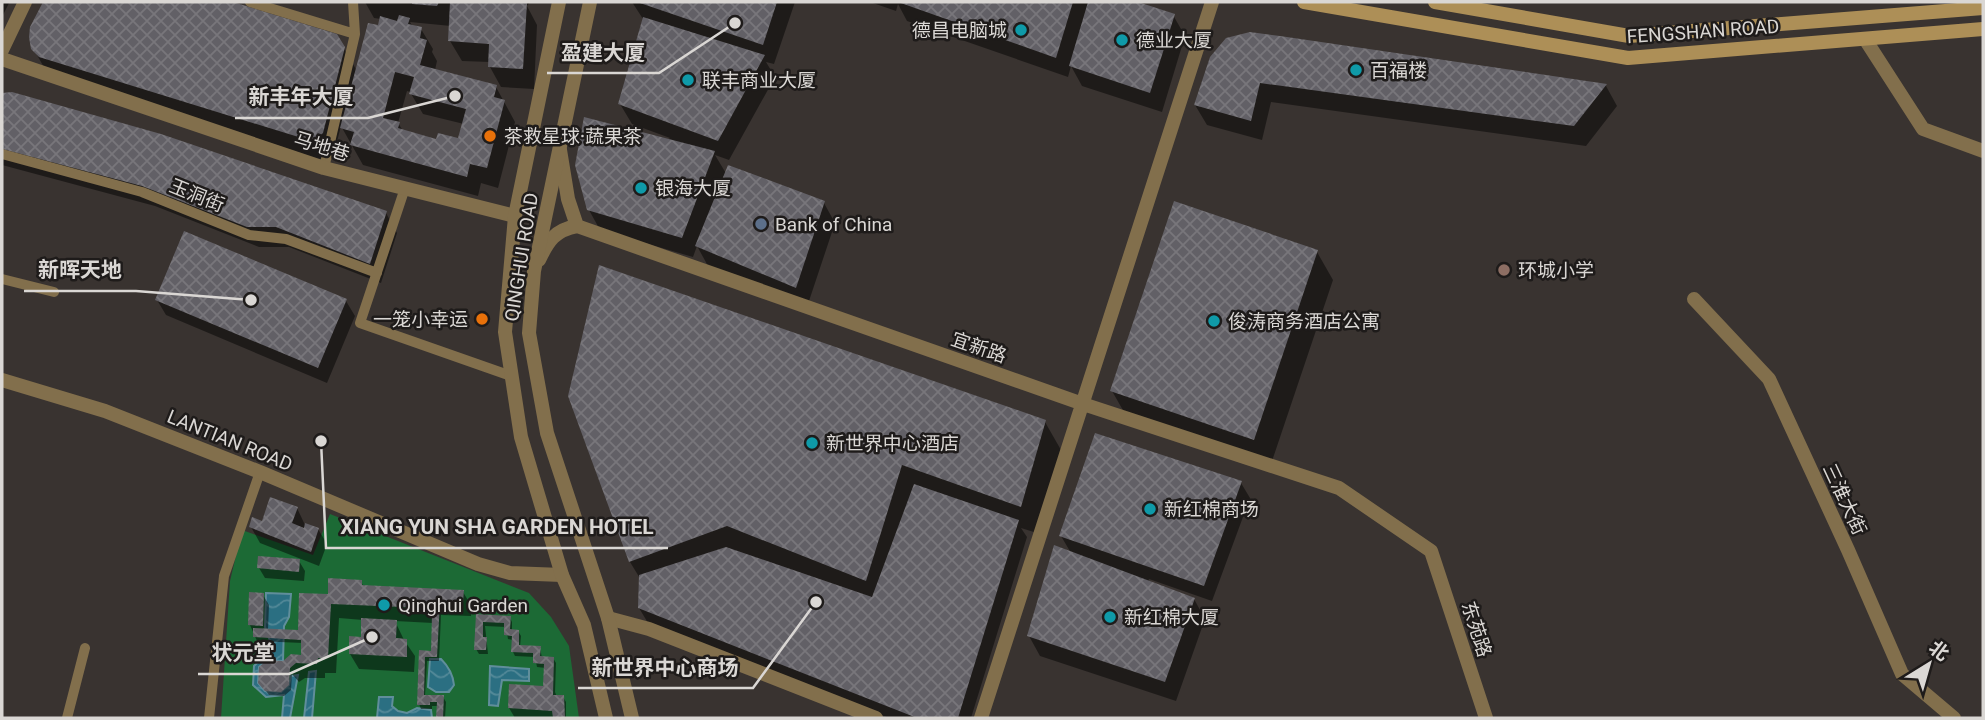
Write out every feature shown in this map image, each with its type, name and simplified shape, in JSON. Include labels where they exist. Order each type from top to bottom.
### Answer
[{"type":"main road","name":"FENGSHAN ROAD","points":[[1304,2],[1628,58],[1983,29]]},
{"type":"main road","name":"FENGSHAN ROAD","points":[[1435,2],[1629,36],[1983,8]]},
{"type":"street","points":[[2,50],[25,2]]},
{"type":"street","name":"QINGHUI ROAD","points":[[559,2],[515,216],[505,332],[521,437],[562,575],[584,625],[606,718]]},
{"type":"street","name":"QINGHUI ROAD","points":[[590,2],[534,271],[528,333],[547,433],[608,618],[632,718]]},
{"type":"street","points":[[981,718],[1212,2]]},
{"type":"street","points":[[1865,38],[1923,129],[1983,151]]},
{"type":"street","name":"马地巷","points":[[2,58],[324,168],[515,216]]},
{"type":"street","points":[[534,271],[548,240],[562,228],[577,226],[568,199],[559,149]]},
{"type":"street","name":"宜新路","points":[[577,226],[1083,404],[1339,488],[1431,551]]},
{"type":"street","name":"三淮大街","points":[[1693,299],[1769,380],[1902,674],[1954,718]]},
{"type":"street","name":"LANTIAN ROAD","points":[[2,380],[105,411],[260,472],[478,564],[510,573],[562,575]]},
{"type":"street","name":"东苑路","points":[[1431,551],[1486,718]]},
{"type":"street","points":[[608,618],[649,629],[876,718]]},
{"type":"lane","points":[[250,2],[355,34]]},
{"type":"lane","points":[[324,168],[355,34],[353,2]]},
{"type":"lane","name":"玉洞街","points":[[2,154],[142,192],[248,235],[285,239],[377,273]]},
{"type":"lane","points":[[405,188],[360,323],[512,376]]},
{"type":"lane","points":[[2,279],[54,292]]},
{"type":"lane","points":[[209,718],[224,576],[260,472]]},
{"type":"lane","points":[[68,718],[85,648]]},
{"type":"green space","name":"Qinghui Garden","points":[[330,514],[529,593],[551,617],[569,646],[579,718],[221,718],[230,581],[242,530],[313,555]]},
{"type":"water","points":[[266,593],[291,594],[289,617],[284,626],[283,661],[267,660],[259,667],[258,683],[265,691],[281,692],[289,685],[291,676],[298,675],[290,718],[282,718],[284,695],[266,697],[253,685],[254,666],[267,653],[270,641],[265,627]]},
{"type":"water","points":[[430,659],[441,659],[450,671],[454,685],[449,692],[436,692],[428,687]]},
{"type":"water","points":[[490,666],[529,669],[529,681],[502,680],[498,706],[489,705]]},
{"type":"water","points":[[316,671],[312,718],[304,718],[309,672]]},
{"type":"water","points":[[379,697],[393,697],[392,706],[398,711],[407,713],[417,708],[431,710],[432,718],[377,718]]},
{"type":"building","points":[[43,2],[233,2],[337,34],[345,47],[323,133],[316,139],[305,139],[39,57],[31,49],[29,37],[30,27]]},
{"type":"building","points":[[412,2],[439,2],[437,6]]},
{"type":"building","points":[[450,2],[527,3],[523,69],[488,67],[489,44],[448,41]]},
{"type":"building","points":[[637,2],[777,2],[763,45]]},
{"type":"building","name":"德昌电脑城","points":[[898,2],[1073,2],[1056,58]]},
{"type":"building","name":"德业大厦","points":[[1088,2],[1138,2],[1175,14],[1150,93],[1069,66]]},
{"type":"building","points":[[399,15],[410,18],[408,24],[422,27],[420,38],[427,40],[420,65],[497,85],[494,97],[505,100],[487,168],[470,164],[467,177],[350,145],[354,132],[340,128],[368,23],[378,25],[380,16],[397,21]],"holes":[[[395,72],[414,77],[409,94],[466,109],[458,138],[438,133],[436,139],[398,128],[400,122],[383,118]]]},
{"type":"building","name":"联丰商业大厦","points":[[643,17],[765,55],[718,141],[618,104]]},
{"type":"building","name":"百福楼","points":[[1250,32],[1607,84],[1574,126],[1260,83],[1251,121],[1194,105],[1210,57],[1226,38]]},
{"type":"building","points":[[12,92],[161,134],[387,211],[370,264],[276,227],[247,227],[142,186],[2,149],[2,93]]},
{"type":"building","name":"银海大厦","points":[[584,117],[715,151],[682,238],[587,210],[575,165]]},
{"type":"building","name":"Bank of China","points":[[728,165],[825,201],[796,288],[695,246]]},
{"type":"building","name":"俊涛商务酒店公寓","points":[[1174,201],[1318,250],[1254,440],[1110,391]]},
{"type":"building","points":[[184,231],[347,299],[318,368],[155,300]]},
{"type":"building","name":"新世界中心酒店","points":[[599,265],[1046,420],[1021,507],[902,465],[866,581],[727,526],[629,562],[568,396]]},
{"type":"building","name":"新红棉商场","points":[[1095,433],[1242,481],[1204,586],[1059,536]]},
{"type":"building","points":[[914,484],[1019,520],[958,718],[917,718],[638,608],[639,575],[726,547],[872,597]]},
{"type":"building","points":[[270,497],[298,507],[292,523],[304,528],[305,523],[319,528],[311,552],[249,527],[252,517],[262,521]]},
{"type":"building","name":"新红棉大厦","points":[[1054,545],[1195,598],[1165,682],[1027,636]]},
{"type":"building","points":[[258,556],[300,559],[299,572],[257,568]]},
{"type":"building","points":[[328,578],[362,580],[362,585],[464,590],[463,602],[440,601],[437,657],[425,657],[424,695],[444,695],[443,718],[436,718],[437,702],[417,705],[419,650],[431,651],[432,615],[425,614],[425,608],[331,604],[328,658],[318,658],[317,664],[296,663],[290,668],[289,685],[281,692],[265,691],[258,683],[259,667],[267,660],[283,661],[291,654],[301,655],[301,640],[253,637],[253,628],[298,630],[299,593],[328,594]]},
{"type":"building","points":[[249,592],[264,593],[263,626],[248,625]]},
{"type":"building","points":[[476,614],[511,616],[510,629],[519,630],[519,645],[541,646],[540,656],[554,657],[553,695],[564,695],[565,718],[553,718],[552,711],[508,708],[509,684],[543,686],[544,664],[533,663],[533,653],[511,652],[512,636],[504,635],[504,623],[483,622],[483,637],[487,637],[486,650],[474,650]]},
{"type":"building","points":[[361,618],[397,620],[396,638],[407,639],[407,657],[349,654],[349,636],[361,637]]},
{"type":"place","name":"盈建大厦","points":[[735,23]]},
{"type":"place","name":"德昌电脑城","points":[[1021,30]]},
{"type":"place","name":"德业大厦","points":[[1122,40]]},
{"type":"place","name":"百福楼","points":[[1356,70]]},
{"type":"place","name":"联丰商业大厦","points":[[688,80]]},
{"type":"place","name":"新丰年大厦","points":[[455,96]]},
{"type":"place","name":"茶救星球·蔬果茶","points":[[490,136]]},
{"type":"place","name":"银海大厦","points":[[641,188]]},
{"type":"place","name":"Bank of China","points":[[761,224]]},
{"type":"place","name":"环城小学","points":[[1504,270]]},
{"type":"place","name":"新晖天地","points":[[251,300]]},
{"type":"place","name":"一笼小幸运","points":[[482,319]]},
{"type":"place","name":"俊涛商务酒店公寓","points":[[1214,321]]},
{"type":"place","name":"XIANG YUN SHA GARDEN HOTEL","points":[[321,441]]},
{"type":"place","name":"新世界中心酒店","points":[[812,443]]},
{"type":"place","name":"新红棉商场","points":[[1150,509]]},
{"type":"place","name":"新世界中心商场","points":[[816,602]]},
{"type":"place","name":"Qinghui Garden","points":[[384,605]]},
{"type":"place","name":"新红棉大厦","points":[[1110,617]]},
{"type":"place","name":"状元堂","points":[[372,637]]}]
